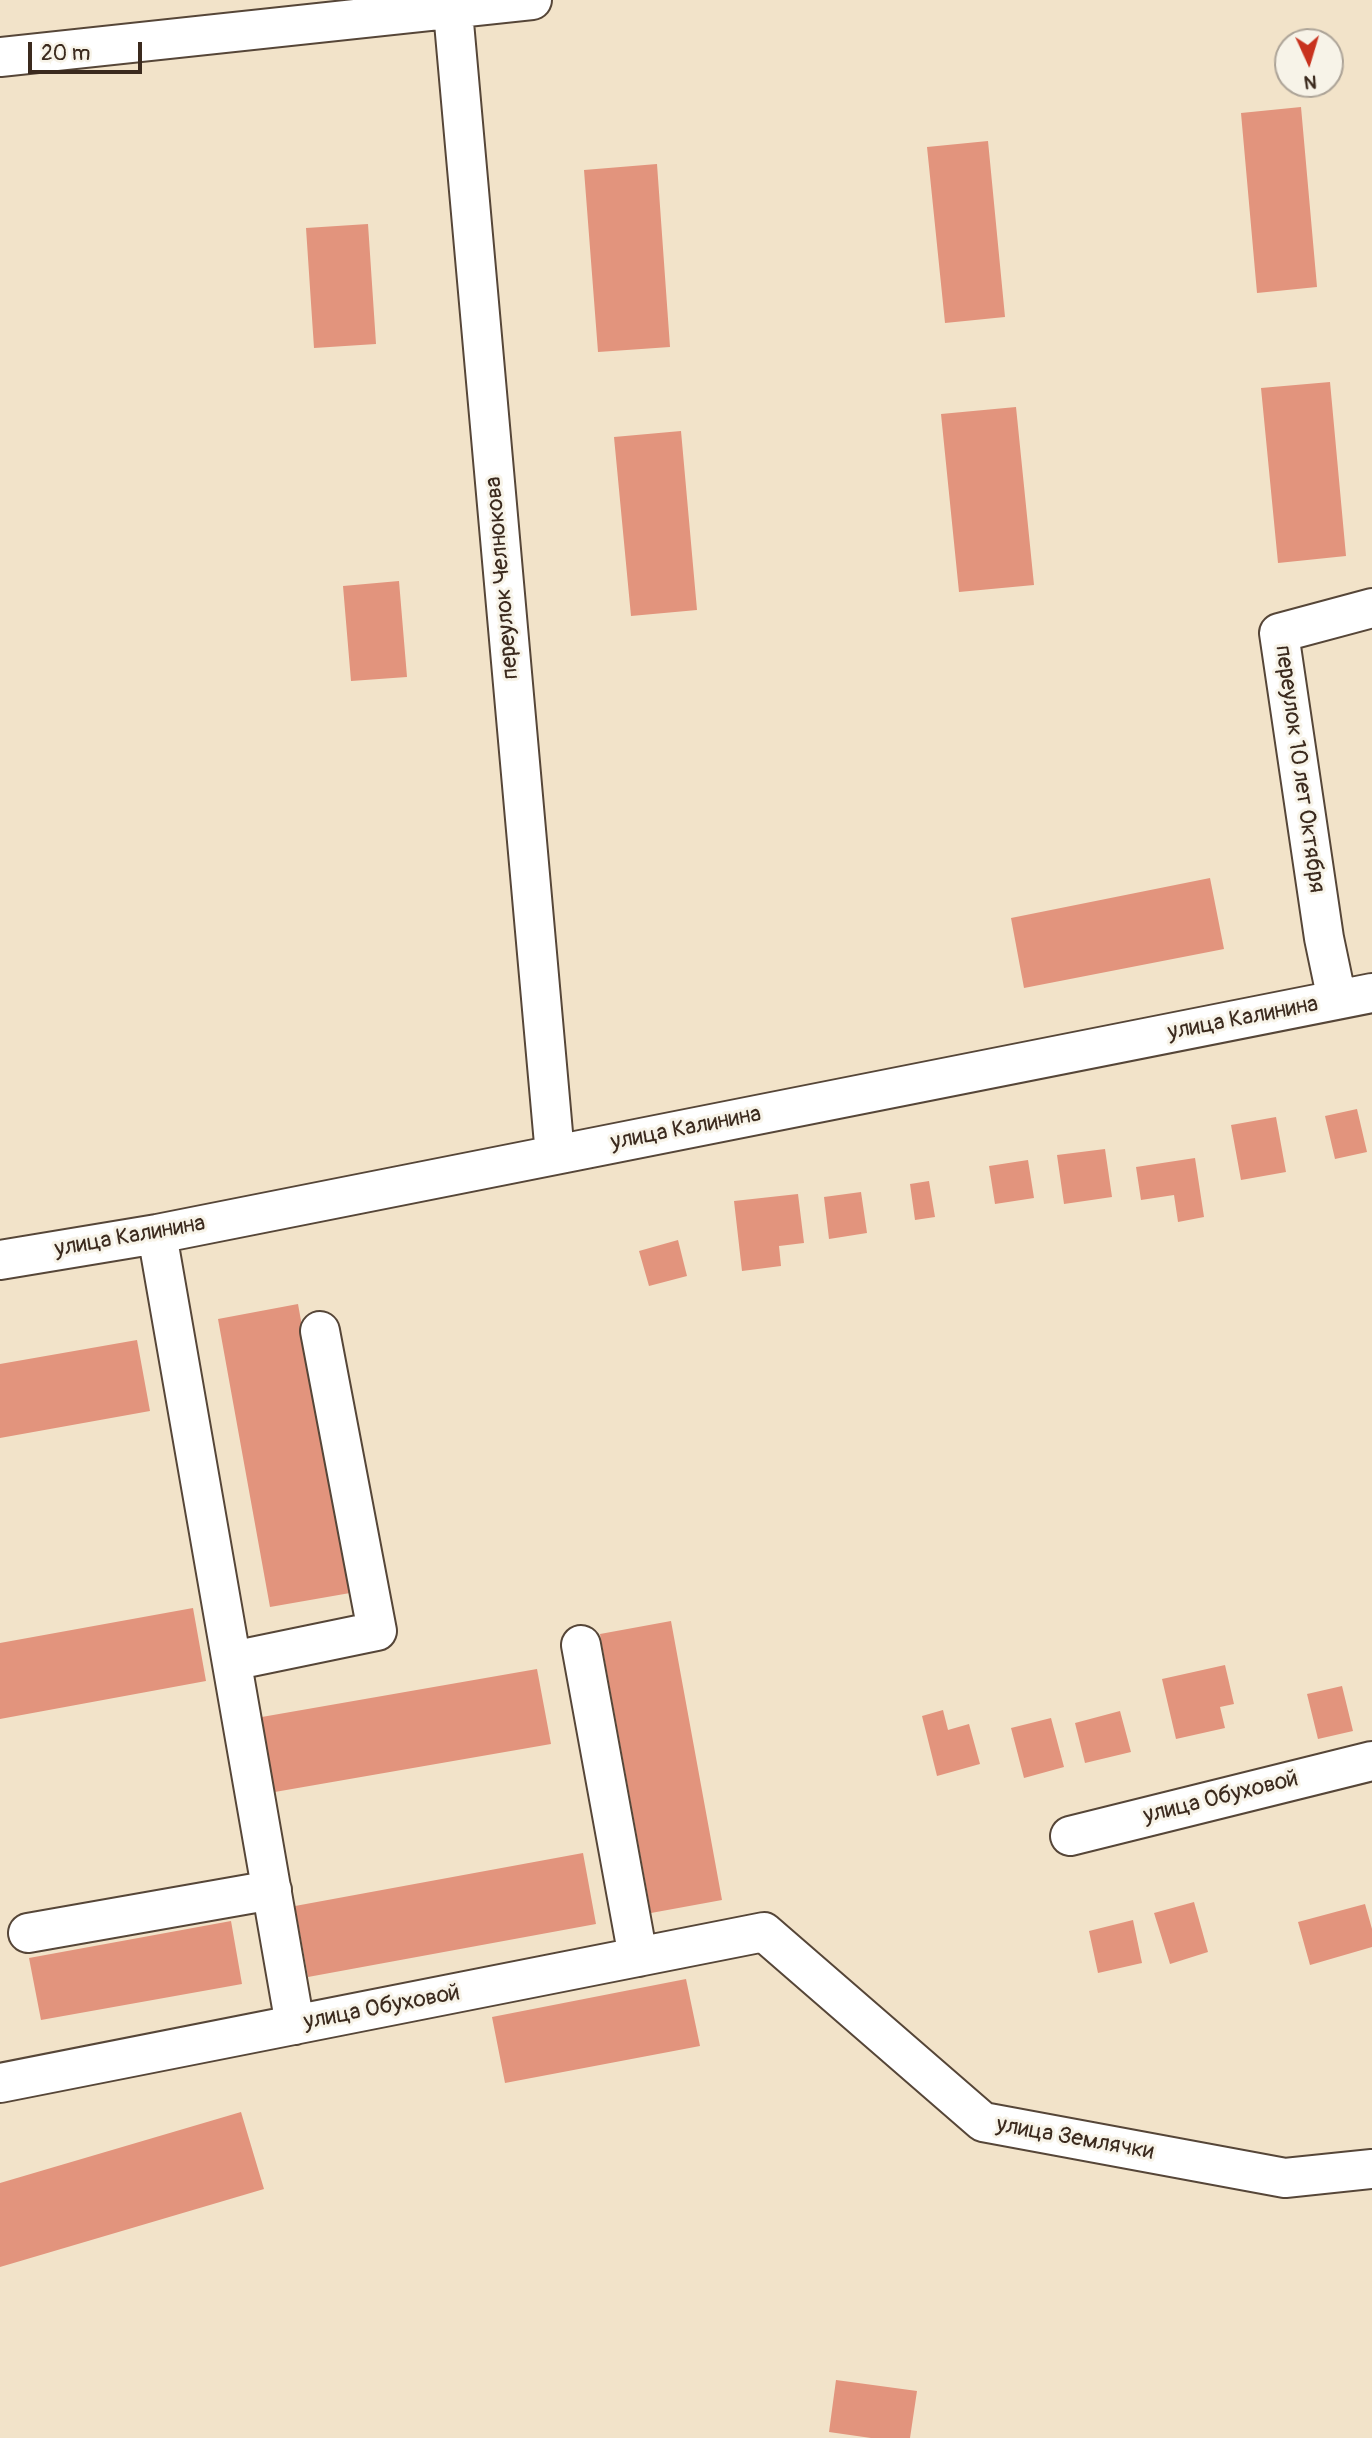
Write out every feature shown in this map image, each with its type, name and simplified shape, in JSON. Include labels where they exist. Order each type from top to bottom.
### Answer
[{"type":"street","points":[[0,57],[452,5],[532,0]]},
{"type":"street","name":"переулок Челнокова","points":[[452,5],[555,1155]]},
{"type":"street","name":"переулок 10 лет Октября","points":[[1354,997],[1324,938],[1279,633],[1372,608]]},
{"type":"street","name":"улица Калинина","points":[[0,1260],[158,1234],[1354,997]]},
{"type":"street","points":[[158,1234],[295,2025]]},
{"type":"street","points":[[232,1661],[377,1631],[320,1331]]},
{"type":"street","points":[[581,1645],[638,1957]]},
{"type":"street","name":"улица Обуховой","points":[[1070,1836],[1372,1761]]},
{"type":"street","points":[[28,1933],[272,1890]]},
{"type":"street","name":"улица Обуховой","points":[[0,2083],[764,1932]]},
{"type":"street","name":"улица Землячки","points":[[764,1932],[983,2122],[1285,2178],[1372,2169]]},
{"type":"building","points":[[1301,107],[1317,287],[1257,293],[1241,113]]},
{"type":"building","points":[[988,141],[1005,317],[945,323],[927,147]]},
{"type":"building","points":[[657,164],[670,347],[598,352],[584,170]]},
{"type":"building","points":[[368,224],[376,344],[314,348],[306,228]]},
{"type":"building","points":[[1330,382],[1346,556],[1278,563],[1261,388]]},
{"type":"building","points":[[1016,407],[1034,585],[959,592],[941,414]]},
{"type":"building","points":[[681,431],[697,610],[631,616],[614,437]]},
{"type":"building","points":[[399,581],[407,677],[351,681],[343,586]]},
{"type":"building","points":[[1210,878],[1224,949],[1024,988],[1011,918]]},
{"type":"building","points":[[1357,1109],[1367,1152],[1335,1159],[1325,1116]]},
{"type":"building","points":[[1276,1117],[1286,1172],[1241,1180],[1231,1125]]},
{"type":"building","points":[[1105,1149],[1112,1197],[1064,1204],[1057,1155]]},
{"type":"building","points":[[1195,1158],[1204,1217],[1178,1222],[1174,1195],[1141,1200],[1136,1167]]},
{"type":"building","points":[[1028,1160],[1034,1198],[995,1204],[989,1166]]},
{"type":"building","points":[[929,1181],[935,1217],[915,1220],[910,1184]]},
{"type":"building","points":[[861,1192],[867,1233],[829,1239],[824,1197]]},
{"type":"building","points":[[798,1194],[804,1243],[779,1246],[781,1266],[742,1271],[734,1201]]},
{"type":"building","points":[[678,1240],[687,1276],[649,1286],[639,1251]]},
{"type":"building","points":[[298,1304],[350,1593],[270,1607],[218,1319]]},
{"type":"building","points":[[137,1340],[150,1411],[0,1438],[0,1364]]},
{"type":"building","points":[[193,1608],[206,1681],[0,1719],[0,1643]]},
{"type":"building","points":[[671,1621],[722,1900],[651,1913],[600,1634]]},
{"type":"building","points":[[1225,1665],[1234,1704],[1220,1707],[1225,1728],[1176,1739],[1162,1679]]},
{"type":"building","points":[[537,1669],[551,1744],[269,1793],[256,1718]]},
{"type":"building","points":[[1342,1686],[1353,1731],[1318,1739],[1307,1694]]},
{"type":"building","points":[[943,1710],[948,1730],[969,1724],[980,1764],[937,1776],[922,1716]]},
{"type":"building","points":[[1120,1711],[1131,1752],[1085,1763],[1075,1723]]},
{"type":"building","points":[[1051,1718],[1064,1767],[1024,1778],[1011,1728]]},
{"type":"building","points":[[583,1853],[596,1924],[308,1977],[295,1906]]},
{"type":"building","points":[[1194,1902],[1208,1952],[1170,1964],[1154,1913]]},
{"type":"building","points":[[1365,1904],[1372,1929],[1372,1947],[1310,1965],[1298,1922]]},
{"type":"building","points":[[1133,1920],[1142,1963],[1098,1973],[1089,1931]]},
{"type":"building","points":[[231,1921],[242,1984],[41,2020],[29,1958]]},
{"type":"building","points":[[686,1979],[700,2046],[505,2083],[492,2017]]},
{"type":"building","points":[[241,2112],[264,2189],[0,2267],[0,2183]]},
{"type":"building","points":[[836,2380],[917,2391],[910,2438],[871,2438],[829,2432]]}]
